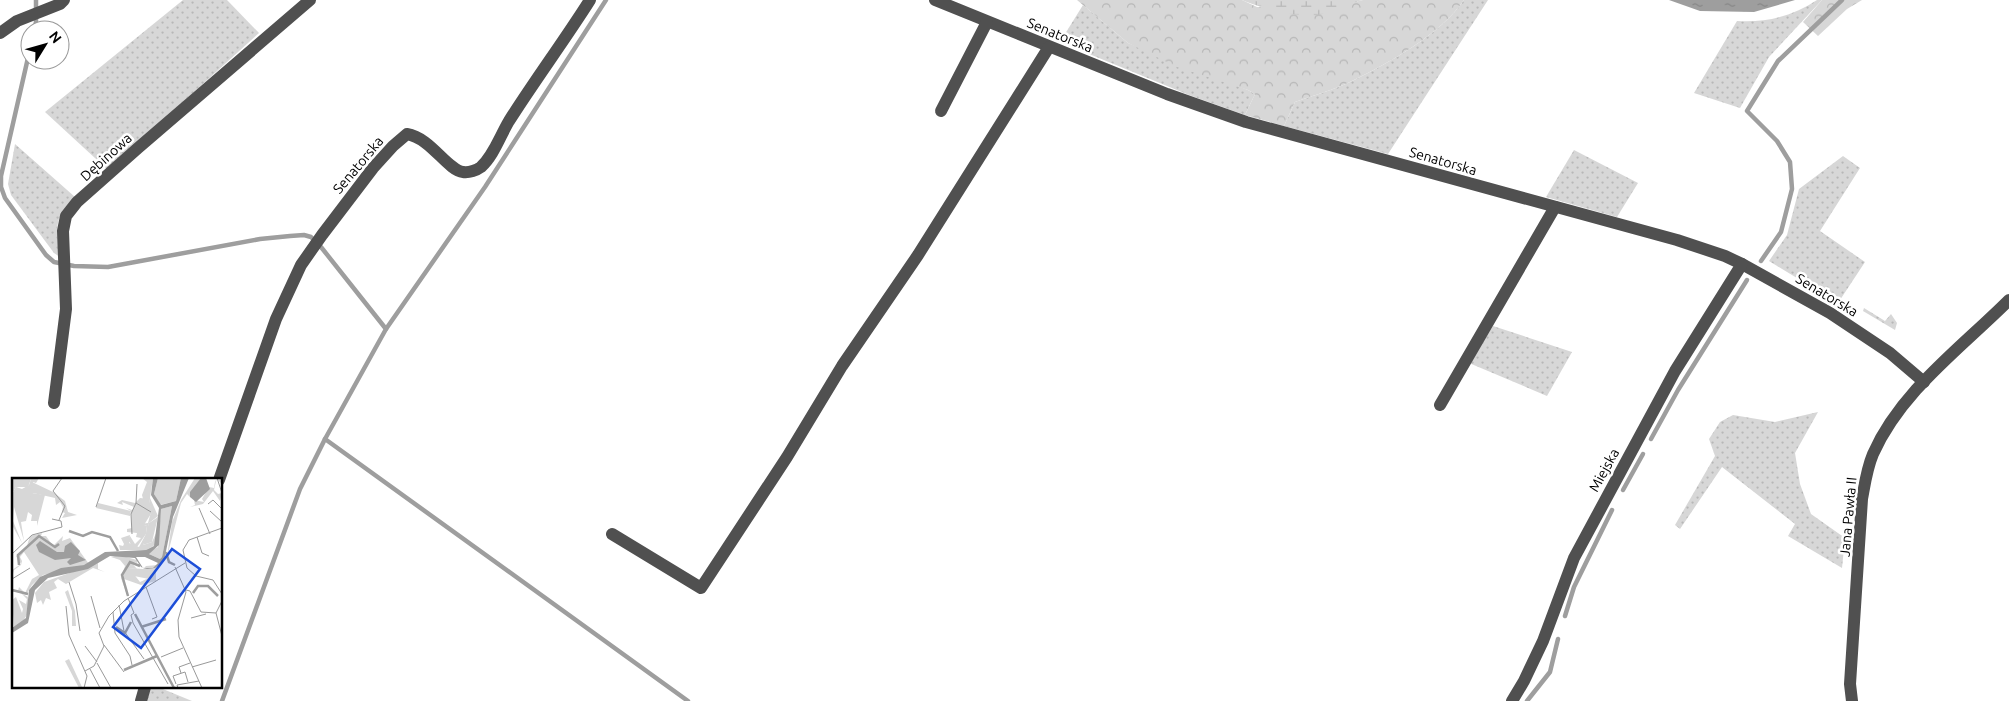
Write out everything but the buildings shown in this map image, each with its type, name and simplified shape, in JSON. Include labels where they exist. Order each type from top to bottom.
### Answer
[{"type":"street","points":[[0,32],[17,21],[60,4],[64,0]]},
{"type":"street","name":"Dębinowa","points":[[54,403],[66,309],[63,231],[66,216],[77,202],[310,0]]},
{"type":"street","name":"Senatorska","points":[[220,478],[276,319],[301,264],[373,168],[393,146],[408,134],[415,135],[424,141],[456,170],[463,172],[480,168],[590,0]]},
{"type":"street","name":"Senatorska","points":[[935,0],[1167,94],[1246,122],[1676,240],[1726,256],[1836,317],[1890,353],[1924,382]]},
{"type":"street","points":[[941,111],[987,22]]},
{"type":"street","points":[[612,534],[701,588],[788,457],[842,366],[918,255],[1049,47]]},
{"type":"street","points":[[1440,405],[1555,207]]},
{"type":"street","name":"Miejska","points":[[1512,701],[1543,641],[1574,558],[1675,371],[1742,264]]},
{"type":"street","name":"Jana Pawła II","points":[[1852,701],[1851,676],[1862,499],[1866,475],[1872,456],[1890,424],[1910,397],[2009,300]]},
{"type":"street","points":[[140,701],[145,688]]},
{"type":"green space","points":[[183,0],[227,0],[259,33],[108,170],[45,112]]},
{"type":"green space","points":[[1077,0],[1242,0],[1257,7],[1350,3],[1363,0],[1464,0],[1454,13],[1428,36],[1398,56],[1345,84],[1295,102],[1284,126],[1245,115],[1255,94],[1177,67],[1128,43]]},
{"type":"green space","points":[[1242,0],[1363,0],[1322,14],[1304,15],[1282,12]]},
{"type":"green space","points":[[1464,0],[1488,0],[1388,154],[1284,126],[1295,102],[1345,84],[1398,56],[1428,36],[1454,13]]},
{"type":"green space","points":[[1817,0],[1822,0],[1769,57],[1740,108],[1694,93],[1737,21],[1758,21],[1779,17],[1808,6]]},
{"type":"green space","points":[[1822,0],[1862,0],[1847,9],[1818,36],[1803,22]]},
{"type":"green space","points":[[1083,5],[1128,43],[1255,94],[1245,115],[1189,95],[1060,42]]},
{"type":"green space","points":[[15,144],[75,197],[59,219],[57,231],[60,257],[54,253],[11,195],[8,184]]},
{"type":"green space","points":[[1574,150],[1638,183],[1617,217],[1546,197]]},
{"type":"green space","points":[[1843,156],[1860,168],[1820,231],[1865,262],[1838,303],[1769,261],[1787,235],[1799,189]]},
{"type":"green space","points":[[1864,308],[1885,321],[1891,314],[1897,323],[1895,330],[1863,311]]},
{"type":"green space","points":[[1493,326],[1572,352],[1547,396],[1469,363]]},
{"type":"green space","points":[[1818,412],[1795,453],[1800,484],[1811,514],[1845,538],[1842,568],[1788,536],[1795,524],[1722,467],[1680,529],[1675,525],[1715,456],[1709,439],[1720,422],[1733,415],[1775,422]]},
{"type":"green space","points":[[150,688],[160,688],[192,701],[145,701]]},
{"type":"water","points":[[1669,0],[1795,0],[1754,12],[1700,11]]},
{"type":"waterway","points":[[36,0],[36,20]]},
{"type":"waterway","points":[[222,701],[300,489],[325,439],[386,329],[485,187],[606,0]]},
{"type":"waterway","points":[[1761,261],[1781,232],[1792,189],[1790,162],[1777,141],[1747,111],[1778,61],[1842,0]]},
{"type":"waterway","points":[[25,70],[1,176],[1,187],[5,198],[46,255],[54,262],[74,266],[108,267],[260,239],[304,235],[311,237],[321,247],[386,329]]},
{"type":"waterway","points":[[1651,439],[1678,390],[1747,280]]},
{"type":"waterway","points":[[325,439],[688,701]]},
{"type":"waterway","points":[[1623,490],[1643,454]]},
{"type":"waterway","points":[[1565,616],[1574,587],[1612,510]]},
{"type":"waterway","points":[[1527,701],[1550,672],[1558,639]]}]
